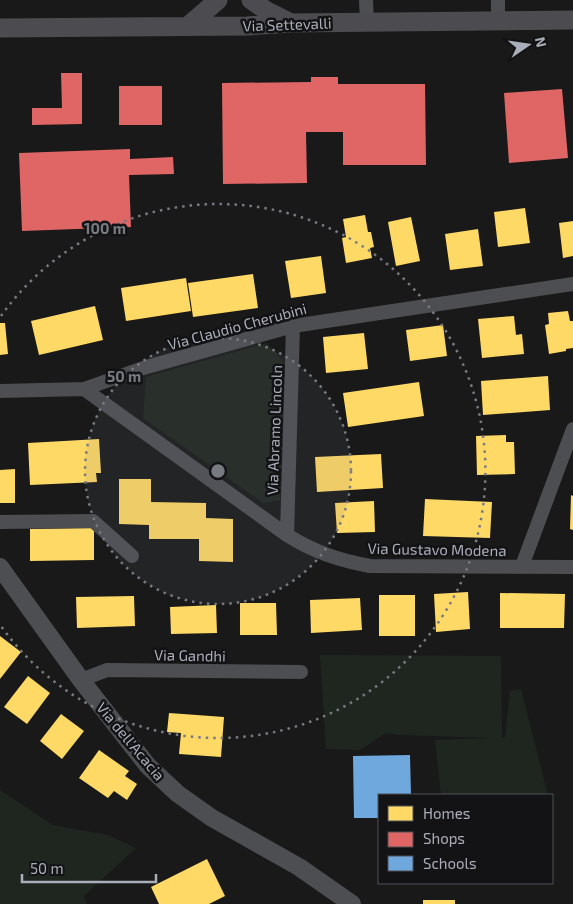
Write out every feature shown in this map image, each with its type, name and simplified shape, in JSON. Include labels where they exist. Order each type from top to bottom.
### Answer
[{"type":"main road","points":[[188,26],[218,0]]},
{"type":"main road","points":[[251,0],[267,11],[291,23]]},
{"type":"main road","name":"Via Settevalli","points":[[0,28],[573,20]]},
{"type":"street","points":[[366,0],[366,22]]},
{"type":"street","points":[[498,0],[498,21]]},
{"type":"street","name":"Via Claudio Cherubini","points":[[0,391],[84,388],[143,368],[293,326],[573,284]]},
{"type":"street","name":"Via Abramo Lincoln","points":[[286,535],[293,326]]},
{"type":"street","name":"Via Gustavo Modena","points":[[84,388],[286,535],[305,547],[331,557],[370,566],[573,567]]},
{"type":"street","points":[[522,566],[573,429]]},
{"type":"street","points":[[0,522],[93,521],[132,556]]},
{"type":"street","name":"Via dell'Acacia","points":[[0,567],[81,680],[148,766],[178,794],[212,818],[299,867],[352,904]]},
{"type":"street","name":"Via Gandhi","points":[[81,680],[108,670],[301,672]]},
{"type":"shaded area","points":[[267,343],[284,362],[280,500],[263,503],[143,418],[146,377]]},
{"type":"shaded area","points":[[320,655],[501,656],[502,738],[505,738],[510,691],[521,689],[548,794],[441,794],[435,740],[491,738],[386,733],[360,750],[326,749]]},
{"type":"shaded area","points":[[0,790],[53,825],[108,835],[136,848],[84,896],[87,904],[0,904]]},
{"type":"building: Homes","points":[[525,208],[530,243],[498,247],[494,212]]},
{"type":"building: Homes","points":[[365,215],[368,232],[371,232],[374,247],[370,248],[372,258],[346,263],[342,238],[346,237],[343,219]]},
{"type":"building: Homes","points":[[411,217],[420,261],[396,266],[388,222]]},
{"type":"building: Homes","points":[[573,221],[573,256],[563,258],[559,223]]},
{"type":"building: Homes","points":[[478,229],[483,266],[450,270],[445,234]]},
{"type":"building: Homes","points":[[321,256],[326,293],[291,298],[285,261]]},
{"type":"building: Homes","points":[[253,274],[258,308],[193,317],[188,283]]},
{"type":"building: Homes","points":[[186,278],[191,311],[126,321],[121,288]]},
{"type":"building: Homes","points":[[95,306],[103,340],[39,355],[31,321]]},
{"type":"building: Homes","points":[[568,311],[570,321],[573,321],[573,348],[549,354],[545,325],[549,324],[548,313]]},
{"type":"building: Homes","points":[[514,316],[516,335],[522,334],[524,354],[482,358],[478,319]]},
{"type":"building: Homes","points":[[0,323],[5,323],[8,354],[0,355]]},
{"type":"building: Homes","points":[[443,325],[447,356],[410,361],[406,330]]},
{"type":"building: Homes","points":[[364,333],[368,369],[326,373],[323,337]]},
{"type":"building: Homes","points":[[548,376],[550,410],[483,415],[481,381]]},
{"type":"building: Homes","points":[[419,382],[424,416],[348,427],[343,393]]},
{"type":"building: Homes","points":[[506,435],[506,442],[514,442],[515,474],[477,475],[476,436]]},
{"type":"building: Homes","points":[[99,439],[101,473],[96,473],[97,482],[30,485],[28,443]]},
{"type":"building: Homes","points":[[381,454],[383,488],[317,492],[315,457]]},
{"type":"building: Homes","points":[[15,469],[15,503],[0,503],[0,470]]},
{"type":"building: Homes","points":[[119,479],[151,479],[151,502],[206,503],[206,518],[233,519],[233,562],[199,561],[199,539],[149,539],[149,525],[119,524]]},
{"type":"building: Homes","points":[[571,495],[573,496],[573,530],[570,529]]},
{"type":"building: Homes","points":[[425,499],[492,502],[490,538],[423,536]]},
{"type":"building: Homes","points":[[374,501],[375,532],[337,533],[335,503]]},
{"type":"building: Homes","points":[[94,528],[94,560],[30,561],[30,529]]},
{"type":"building: Homes","points":[[468,592],[470,629],[436,632],[434,594]]},
{"type":"building: Homes","points":[[500,593],[565,594],[564,628],[500,628]]},
{"type":"building: Homes","points":[[379,595],[415,595],[415,636],[379,636]]},
{"type":"building: Homes","points":[[134,596],[135,626],[77,628],[76,597]]},
{"type":"building: Homes","points":[[360,598],[362,630],[311,633],[310,600]]},
{"type":"building: Homes","points":[[240,603],[276,603],[277,635],[240,635]]},
{"type":"building: Homes","points":[[216,605],[217,633],[171,634],[170,607]]},
{"type":"building: Homes","points":[[0,636],[21,652],[0,679]]},
{"type":"building: Homes","points":[[28,676],[50,693],[27,724],[4,707]]},
{"type":"building: Homes","points":[[169,713],[224,717],[221,757],[179,754],[181,733],[167,732]]},
{"type":"building: Homes","points":[[61,714],[84,731],[62,759],[40,741]]},
{"type":"building: Homes","points":[[99,750],[129,771],[125,776],[137,784],[127,800],[114,791],[108,798],[79,778]]},
{"type":"building: Homes","points":[[207,859],[225,896],[209,904],[159,904],[151,887]]},
{"type":"building: Homes","points":[[423,900],[455,900],[455,904],[423,904]]},
{"type":"building: Shops","points":[[61,73],[82,73],[82,124],[32,125],[32,108],[62,108]]},
{"type":"building: Shops","points":[[311,77],[338,77],[338,84],[425,84],[426,165],[343,165],[343,132],[306,132],[307,183],[223,184],[222,83],[311,82]]},
{"type":"building: Shops","points":[[119,86],[162,86],[162,125],[119,125]]},
{"type":"building: Shops","points":[[562,89],[568,158],[509,163],[504,93]]},
{"type":"building: Shops","points":[[130,149],[130,159],[173,157],[174,174],[129,175],[131,227],[22,231],[19,153]]},
{"type":"building: Schools","points":[[410,755],[411,794],[378,794],[378,818],[354,818],[353,756]]}]
